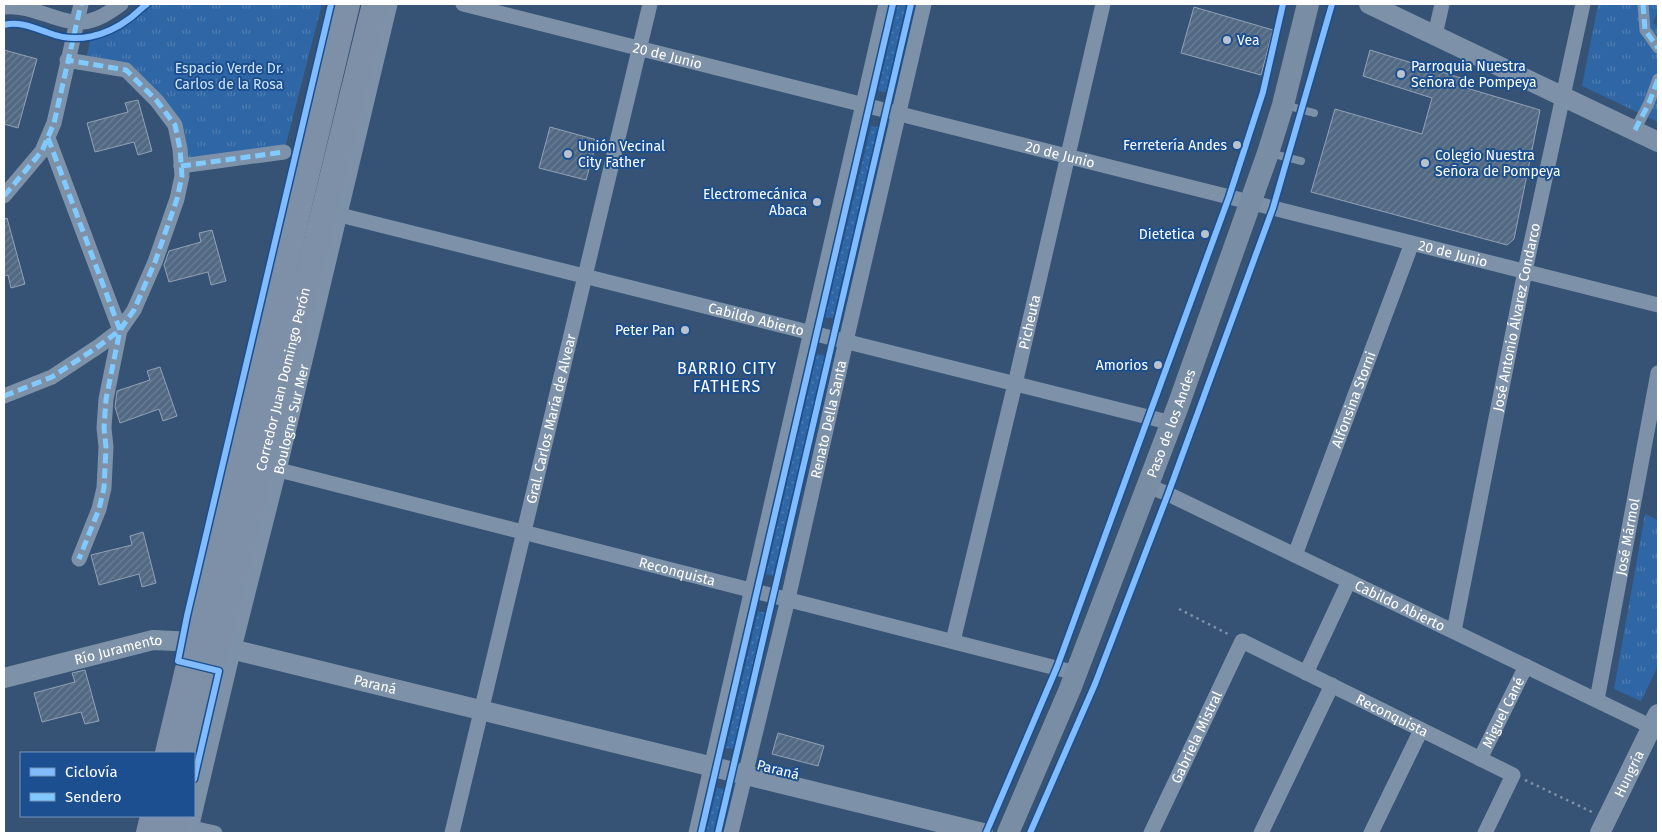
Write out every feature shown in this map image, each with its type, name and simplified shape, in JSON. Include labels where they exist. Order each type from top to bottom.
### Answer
[{"type":"highway","name":"Corredor Juan Domingo Perón","points":[[191,752],[215,646],[347,4]]},
{"type":"highway","name":"Corredor Juan Domingo Perón","points":[[168,752],[215,646],[375,4]]},
{"type":"highway","points":[[149,833],[153,817]]},
{"type":"main road","name":"Paso de los Andes","points":[[1008,833],[1076,672],[1172,423],[1268,153],[1283,105],[1308,4]]},
{"type":"street","points":[[4,196],[42,151],[48,138],[54,123],[81,4]]},
{"type":"street","points":[[4,8],[22,7],[76,22],[84,22],[96,19],[121,4]]},
{"type":"street","name":"Boulogne Sur Mer","points":[[195,756],[215,646],[279,470],[390,4]]},
{"type":"street","name":"20 de Junio","points":[[463,4],[1658,305]]},
{"type":"street","name":"Gral. Carlos María de Alvear","points":[[452,833],[650,4]]},
{"type":"street","points":[[696,833],[886,4]]},
{"type":"street","name":"Renato Della Santa","points":[[731,833],[788,600],[924,4]]},
{"type":"street","name":"Picheuta","points":[[953,641],[1016,384],[1103,4]]},
{"type":"street","points":[[1368,4],[1658,142]]},
{"type":"street","points":[[1435,35],[1442,4]]},
{"type":"street","name":"José Antonio Álvarez Condarco","points":[[1454,631],[1525,271],[1583,4]]},
{"type":"street","points":[[1644,4],[1645,30],[1658,48]]},
{"type":"street","points":[[4,396],[52,377],[120,330],[134,310],[155,262],[177,199],[182,176],[180,149],[175,125],[157,102],[126,70],[67,60]]},
{"type":"street","points":[[1635,130],[1649,104],[1658,79]]},
{"type":"street","points":[[48,138],[120,330],[106,399],[104,488],[99,509],[79,559]]},
{"type":"street","points":[[181,166],[284,152]]},
{"type":"street","name":"Cabildo Abierto","points":[[340,215],[1172,423]]},
{"type":"street","name":"Alfonsina Storni","points":[[1295,555],[1412,243]]},
{"type":"street","name":"José Mármol","points":[[1597,700],[1658,373]]},
{"type":"street","name":"Reconquista","points":[[279,470],[1076,672]]},
{"type":"street","name":"Cabildo Abierto","points":[[1148,486],[1349,580],[1597,700],[1655,720]]},
{"type":"street","points":[[1306,673],[1349,580]]},
{"type":"street","name":"Río Juramento","points":[[4,678],[153,640],[215,646]]},
{"type":"street","name":"Reconquista","points":[[1242,641],[1513,775]]},
{"type":"street","name":"Gabriela Mistral","points":[[1151,833],[1242,641]]},
{"type":"street","name":"Paraná","points":[[215,646],[983,833]]},
{"type":"street","name":"Miguel Cané","points":[[1480,759],[1526,666]]},
{"type":"street","points":[[1262,833],[1332,685]]},
{"type":"street","name":"Hungría","points":[[1604,826],[1655,720]]},
{"type":"street","points":[[1371,833],[1421,730]]},
{"type":"street","points":[[1485,833],[1513,775]]},
{"type":"street","points":[[182,827],[215,833]]},
{"type":"lane","points":[[1283,105],[1314,113]]},
{"type":"lane","points":[[1268,153],[1301,161]]},
{"type":"path","points":[[1179,609],[1242,641]]},
{"type":"path","points":[[1513,775],[1604,826]]},
{"type":"green space","name":"Espacio Verde Dr. Carlos de la Rosa","points":[[147,4],[322,4],[284,152],[181,166],[175,125],[126,70],[85,63],[91,37],[119,25]]},
{"type":"green space","points":[[898,4],[906,4],[886,92],[878,91]]},
{"type":"green space","points":[[1598,4],[1658,4],[1658,11],[1653,23],[1658,26],[1658,122],[1582,86]]},
{"type":"green space","points":[[871,126],[878,127],[833,318],[825,317]]},
{"type":"green space","points":[[817,354],[825,356],[773,576],[766,574]]},
{"type":"green space","points":[[1645,514],[1658,520],[1658,666],[1641,701],[1614,689]]},
{"type":"green space","points":[[758,611],[766,613],[734,749],[726,748]]},
{"type":"green space","points":[[717,788],[724,789],[713,833],[706,833]]},
{"type":"building","name":"Vea","points":[[1194,7],[1273,30],[1261,75],[1181,53]]},
{"type":"building","points":[[4,50],[37,59],[18,128],[4,124]]},
{"type":"building","name":"Colegio Nuestra Señora de Pompeya","points":[[1370,50],[1461,78],[1460,86],[1540,110],[1514,239],[1507,245],[1311,192],[1335,109],[1422,134],[1432,98],[1363,76]]},
{"type":"building","points":[[138,100],[152,151],[138,155],[134,142],[95,152],[87,123],[128,112],[125,103]]},
{"type":"building","name":"Unión Vecinal City Father","points":[[550,127],[597,140],[586,180],[539,168]]},
{"type":"building","points":[[7,218],[25,284],[11,288],[8,275],[4,276],[4,219]]},
{"type":"building","points":[[212,230],[226,281],[211,285],[208,272],[169,282],[164,265],[169,251],[201,242],[199,233]]},
{"type":"building","points":[[160,367],[177,416],[163,421],[159,409],[120,423],[115,407],[117,391],[150,380],[147,371]]},
{"type":"building","points":[[143,532],[156,583],[142,587],[139,574],[99,585],[91,555],[132,545],[130,536]]},
{"type":"building","points":[[85,670],[99,721],[85,724],[81,712],[42,722],[34,693],[75,682],[72,673]]},
{"type":"building","points":[[778,733],[824,746],[818,766],[772,754]]},
{"type":"marked path","points":[[4,196],[42,151],[54,123],[81,4]]},
{"type":"marked path","points":[[1643,4],[1645,30],[1658,48]]},
{"type":"marked path","points":[[4,396],[52,377],[120,330],[134,310],[155,262],[177,199],[182,176],[180,149],[175,125],[157,101],[126,70],[67,60]]},
{"type":"marked path","points":[[1635,130],[1649,103],[1658,79]]},
{"type":"marked path","points":[[48,138],[120,330],[106,399],[104,488],[99,509],[79,559]]},
{"type":"marked path","points":[[181,166],[284,152]]},
{"type":"cycle path","points":[[4,25],[21,24],[60,36],[81,38],[111,30],[132,17],[147,4]]},
{"type":"cycle path","points":[[195,775],[219,671],[178,661],[331,4]]},
{"type":"cycle path","points":[[701,833],[893,4]]},
{"type":"cycle path","points":[[718,833],[911,4]]},
{"type":"cycle path","points":[[986,833],[1057,667],[1229,197],[1263,92],[1283,4]]},
{"type":"cycle path","points":[[1030,833],[1095,684],[1168,494],[1273,208],[1332,4]]},
{"type":"place","name":"Vea","points":[[1227,40]]},
{"type":"place","name":"Parroquia Nuestra Señora de Pompeya","points":[[1401,74]]},
{"type":"place","name":"Ferretería Andes","points":[[1237,145]]},
{"type":"place","name":"Unión Vecinal City Father","points":[[568,154]]},
{"type":"place","name":"Colegio Nuestra Señora de Pompeya","points":[[1425,163]]},
{"type":"place","name":"Electromecánica Abaca","points":[[817,202]]},
{"type":"place","name":"Dietetica","points":[[1205,234]]},
{"type":"place","name":"Peter Pan","points":[[685,330]]},
{"type":"place","name":"Amorios","points":[[1158,365]]},
{"type":"district","name":"BARRIO CITY FATHERS","points":[[727,377]]}]
